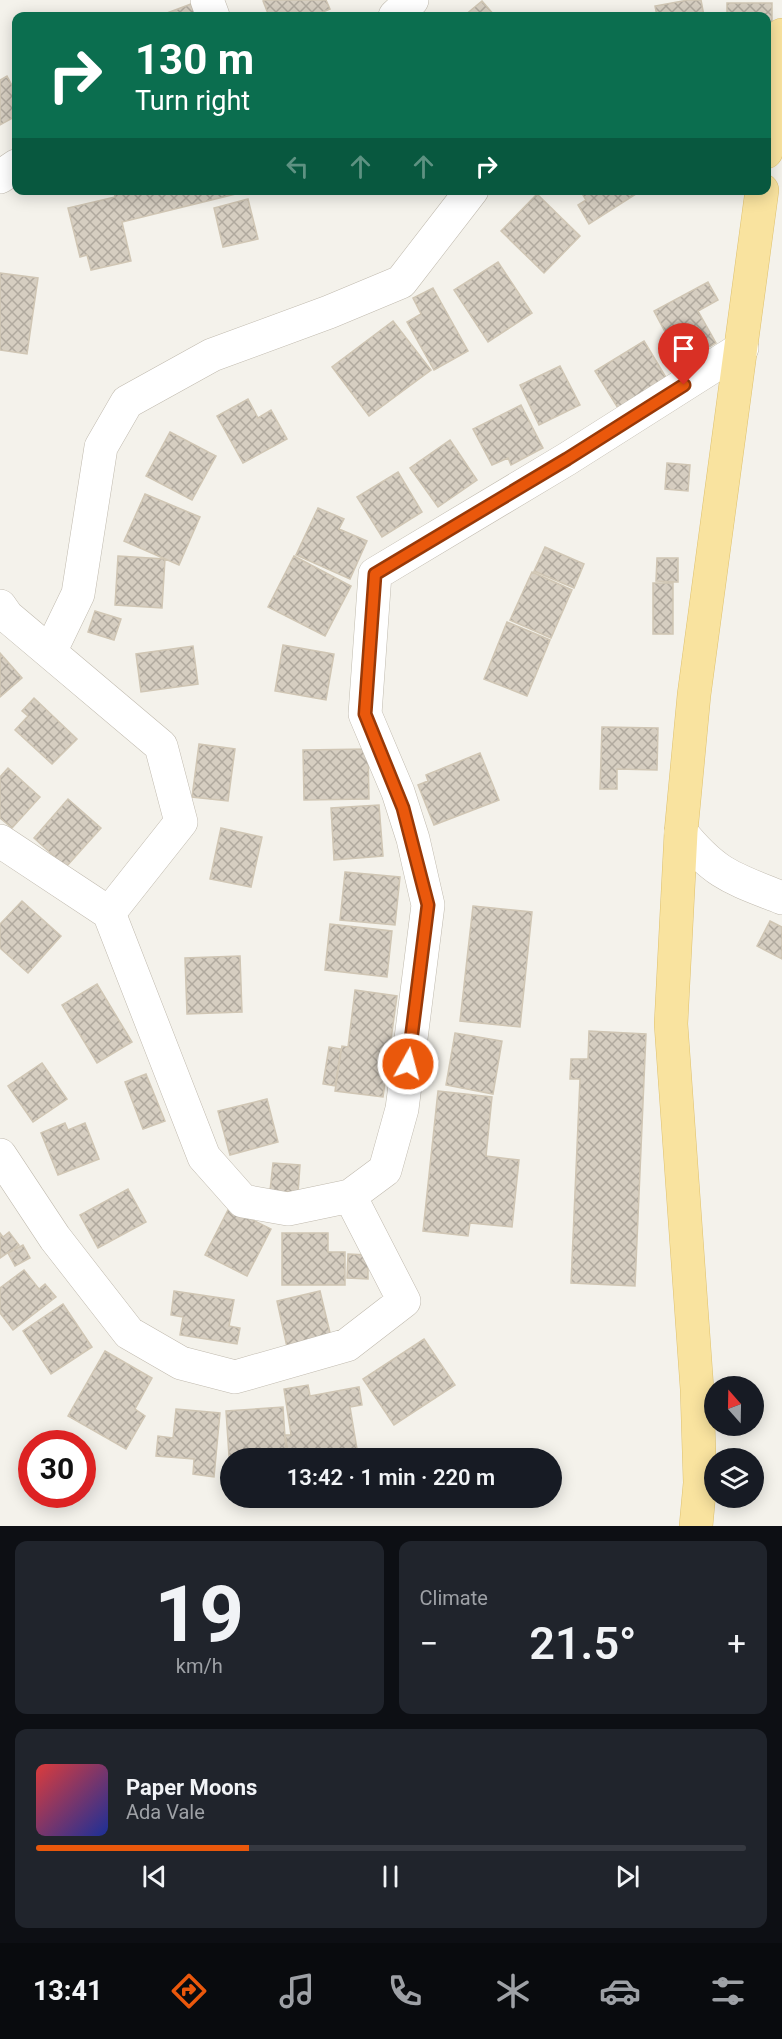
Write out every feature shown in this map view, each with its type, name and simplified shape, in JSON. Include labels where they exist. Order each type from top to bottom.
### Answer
[{"type":"main road","points":[[771,87],[782,35]]},
{"type":"main road","points":[[696,1526],[700,1483],[697,1389],[671,1024],[681,832],[694,695],[761,195]]},
{"type":"street","points":[[399,12],[412,0]]},
{"type":"street","points":[[50,652],[78,594],[101,447],[127,402],[212,355],[329,312],[401,282],[468,195]]},
{"type":"street","points":[[0,841],[108,913],[204,1157],[243,1201],[288,1209],[350,1196],[385,1170],[402,1109],[428,905],[404,811],[365,714],[375,574],[567,459],[742,348]]},
{"type":"street","points":[[0,606],[7,616],[160,746],[181,822],[108,913]]},
{"type":"street","points":[[681,832],[704,860],[726,876],[782,898]]},
{"type":"street","points":[[0,1155],[55,1238],[129,1333],[181,1363],[235,1377],[347,1345],[404,1301],[350,1196]]},
{"type":"building","points":[[326,0],[330,9],[323,12],[267,12],[263,1]]},
{"type":"building","points":[[701,0],[703,12],[656,12],[655,6]]},
{"type":"building","points":[[482,1],[492,12],[469,12]]},
{"type":"building","points":[[727,3],[772,3],[772,58],[771,12],[727,12]]},
{"type":"building","points":[[191,4],[194,12],[170,12]]},
{"type":"building","points":[[7,76],[12,85],[12,118],[0,125],[0,80]]},
{"type":"building","points":[[115,195],[232,195],[122,222],[131,261],[91,270],[87,255],[80,257],[68,208],[115,197]]},
{"type":"building","points":[[538,195],[580,236],[544,273],[501,231]]},
{"type":"building","points":[[583,195],[634,195],[589,224],[578,205],[586,200]]},
{"type":"building","points":[[248,199],[258,239],[223,247],[214,208]]},
{"type":"building","points":[[498,262],[532,313],[488,342],[454,290]]},
{"type":"building","points":[[0,273],[38,278],[27,354],[0,350]]},
{"type":"building","points":[[708,282],[718,300],[698,311],[716,343],[681,362],[654,311]]},
{"type":"building","points":[[433,288],[468,351],[434,370],[407,322],[421,314],[413,298]]},
{"type":"building","points":[[393,321],[431,370],[369,416],[332,367]]},
{"type":"building","points":[[644,341],[670,384],[621,413],[595,371]]},
{"type":"building","points":[[560,366],[580,405],[539,425],[520,385]]},
{"type":"building","points":[[248,399],[258,418],[271,410],[287,439],[243,463],[217,416]]},
{"type":"building","points":[[521,405],[543,448],[511,465],[508,458],[492,465],[473,429]]},
{"type":"building","points":[[170,432],[216,456],[192,500],[146,476]]},
{"type":"building","points":[[450,440],[477,480],[438,507],[410,468]]},
{"type":"building","points":[[667,463],[690,465],[688,491],[665,489]]},
{"type":"building","points":[[398,472],[422,512],[382,537],[357,497]]},
{"type":"building","points":[[145,494],[200,517],[179,565],[124,541]]},
{"type":"building","points":[[318,508],[344,519],[339,529],[367,541],[350,579],[296,555]]},
{"type":"building","points":[[545,547],[584,564],[574,588],[534,571]]},
{"type":"building","points":[[118,556],[165,559],[162,608],[115,605]]},
{"type":"building","points":[[294,556],[351,586],[325,636],[268,607]]},
{"type":"building","points":[[657,558],[678,558],[678,582],[656,581]]},
{"type":"building","points":[[532,572],[572,590],[551,638],[510,620]]},
{"type":"building","points":[[653,583],[673,583],[673,634],[653,634]]},
{"type":"building","points":[[95,611],[121,619],[114,640],[88,632]]},
{"type":"building","points":[[507,622],[550,640],[527,696],[484,679]]},
{"type":"building","points":[[283,645],[334,654],[326,700],[275,691]]},
{"type":"building","points":[[193,646],[198,684],[141,692],[136,654]]},
{"type":"building","points":[[0,653],[22,678],[0,697]]},
{"type":"building","points":[[34,698],[77,739],[52,764],[15,730],[28,716],[22,711]]},
{"type":"building","points":[[602,727],[658,728],[657,770],[617,769],[617,789],[600,789]]},
{"type":"building","points":[[199,744],[235,749],[228,801],[192,797]]},
{"type":"building","points":[[368,749],[369,799],[304,800],[303,750]]},
{"type":"building","points":[[480,753],[499,800],[434,825],[418,785],[428,781],[426,775]]},
{"type":"building","points":[[8,768],[40,797],[12,828],[0,818],[0,777]]},
{"type":"building","points":[[68,799],[101,828],[66,867],[34,838]]},
{"type":"building","points":[[379,805],[383,856],[334,860],[331,808]]},
{"type":"building","points":[[221,828],[262,837],[251,887],[210,879]]},
{"type":"building","points":[[345,872],[400,877],[395,925],[340,920]]},
{"type":"building","points":[[22,901],[61,936],[28,973],[0,948],[0,924]]},
{"type":"building","points":[[473,906],[532,912],[520,1027],[460,1021]]},
{"type":"building","points":[[770,921],[782,927],[782,959],[757,946]]},
{"type":"building","points":[[330,924],[392,931],[387,977],[325,970]]},
{"type":"building","points":[[240,956],[242,1012],[187,1014],[185,958]]},
{"type":"building","points":[[97,984],[132,1042],[97,1063],[62,1005]]},
{"type":"building","points":[[355,990],[397,996],[383,1097],[335,1091],[342,1046],[348,1047]]},
{"type":"building","points":[[589,1031],[646,1034],[635,1286],[571,1283],[580,1079],[570,1079],[571,1059],[588,1059]]},
{"type":"building","points":[[455,1033],[502,1041],[493,1094],[446,1085]]},
{"type":"building","points":[[329,1047],[341,1049],[335,1086],[323,1084]]},
{"type":"building","points":[[42,1063],[67,1099],[33,1122],[8,1086]]},
{"type":"building","points":[[146,1074],[165,1121],[143,1129],[125,1082]]},
{"type":"building","points":[[438,1091],[492,1097],[486,1156],[519,1160],[512,1227],[470,1223],[468,1236],[423,1231]]},
{"type":"building","points":[[267,1099],[278,1142],[230,1155],[218,1111]]},
{"type":"building","points":[[65,1123],[68,1130],[85,1123],[99,1159],[58,1175],[41,1133]]},
{"type":"building","points":[[273,1163],[300,1165],[298,1193],[270,1191]]},
{"type":"building","points":[[128,1189],[146,1222],[98,1248],[80,1215]]},
{"type":"building","points":[[229,1208],[271,1229],[247,1276],[205,1255]]},
{"type":"building","points":[[9,1232],[19,1245],[0,1258],[0,1233],[3,1237]]},
{"type":"building","points":[[282,1233],[328,1233],[328,1252],[345,1252],[345,1285],[282,1285]]},
{"type":"building","points":[[23,1245],[30,1258],[15,1266],[8,1253]]},
{"type":"building","points":[[348,1254],[368,1255],[368,1279],[347,1278]]},
{"type":"building","points":[[24,1270],[39,1289],[45,1284],[56,1297],[13,1330],[0,1313],[0,1288]]},
{"type":"building","points":[[174,1291],[234,1300],[229,1326],[240,1328],[237,1344],[180,1335],[183,1317],[171,1315]]},
{"type":"building","points":[[320,1291],[331,1337],[287,1347],[277,1301]]},
{"type":"building","points":[[63,1304],[92,1347],[51,1374],[23,1331]]},
{"type":"building","points":[[424,1339],[455,1385],[394,1425],[363,1379]]},
{"type":"building","points":[[105,1351],[152,1378],[135,1409],[145,1416],[126,1449],[68,1416]]},
{"type":"building","points":[[308,1385],[310,1396],[359,1387],[362,1405],[350,1407],[357,1448],[287,1448],[285,1435],[291,1435],[284,1389]]},
{"type":"building","points":[[283,1407],[286,1448],[228,1448],[226,1411]]},
{"type":"building","points":[[176,1409],[220,1413],[214,1477],[193,1474],[194,1459],[156,1456],[158,1436],[173,1438]]},
{"type":"route","points":[[408,1064],[428,905],[413,839],[398,792],[365,714],[375,574],[567,459],[684,385]]}]
